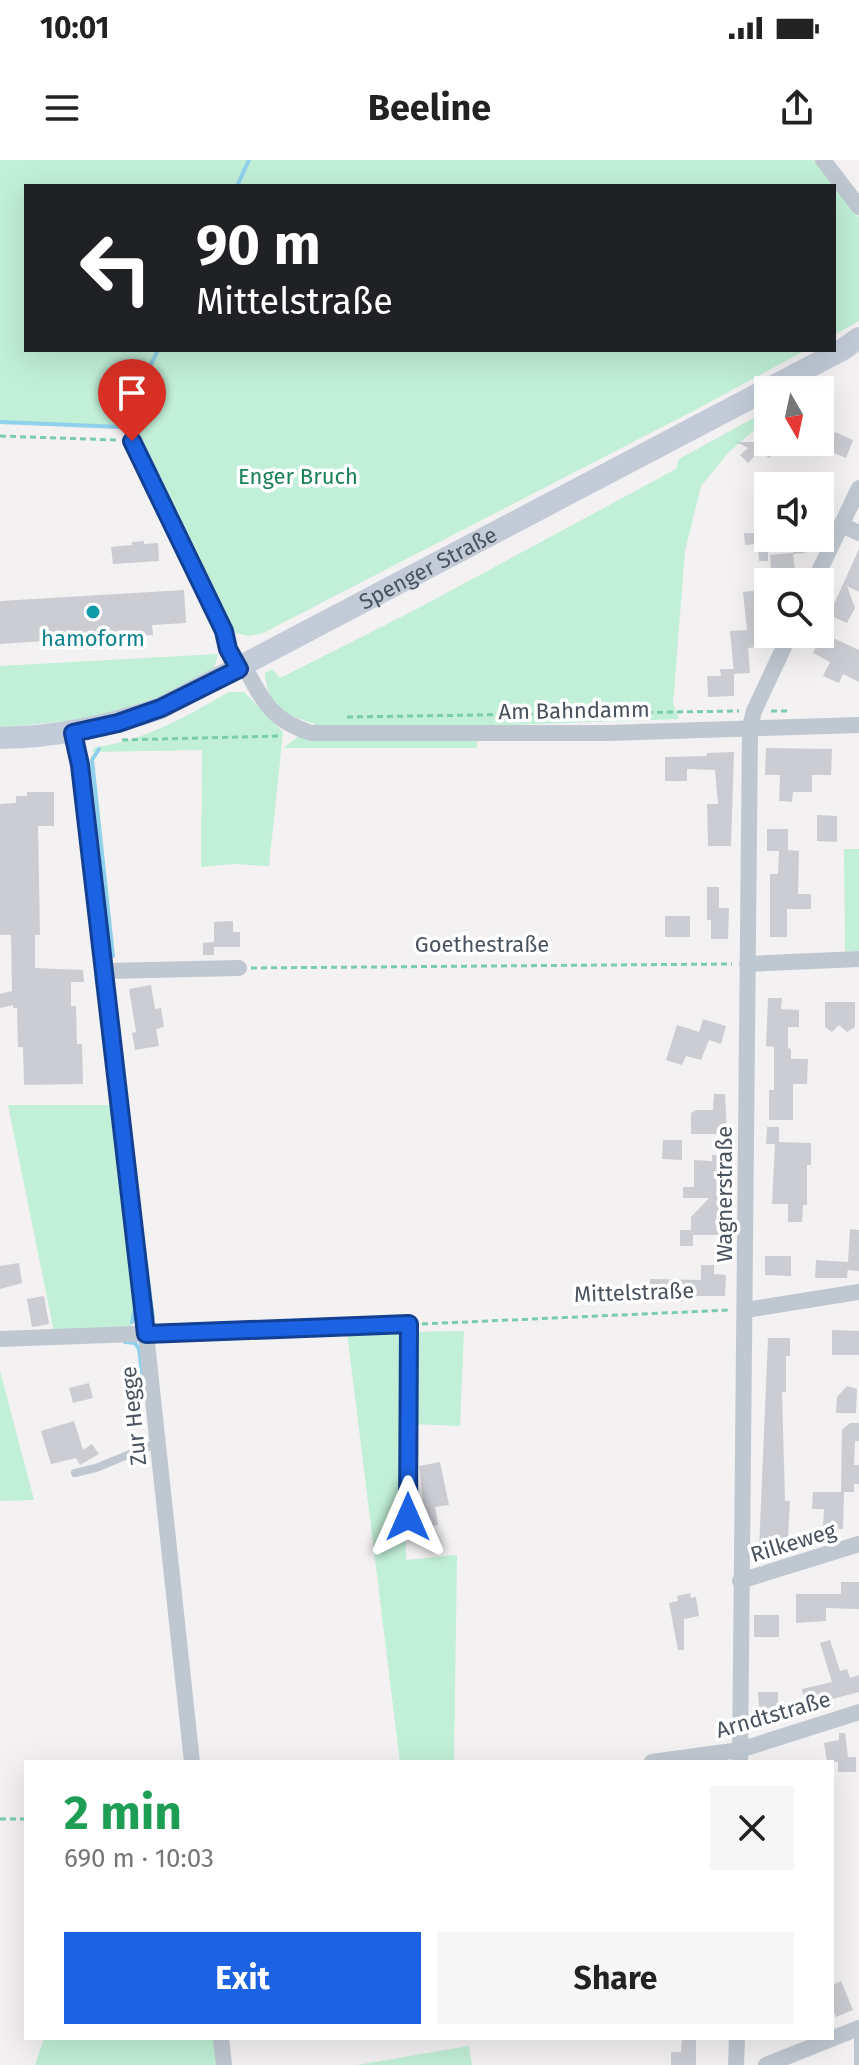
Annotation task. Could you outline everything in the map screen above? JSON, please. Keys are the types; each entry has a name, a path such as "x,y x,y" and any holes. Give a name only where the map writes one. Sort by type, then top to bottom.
{"street":[{"path":"823,160 859,207"},
{"name":"Spenger Straße","path":"0,738 73,733 118,723 161,708 853,344"},
{"path":"132,441 224,631 228,649 262,700 276,717 290,727"},
{"path":"821,568 859,488"},
{"path":"841,525 859,533"},
{"name":"Wagnerstraße","path":"740,1756 752,719 784,648"},
{"name":"Am Bahndamm","path":"290,727 311,733 392,735 608,733 752,719 859,725"},
{"name":"Zur Hegge","path":"73,733 80,765 105,971 192,1760"},
{"path":"747,964 859,959"},
{"path":"105,971 239,968"},
{"path":"746,1310 859,1292"},
{"path":"0,1339 409,1324 408,1517"},
{"name":"Rilkeweg","path":"740,1581 859,1544"},
{"name":"Arndtstraße","path":"681,1760 740,1756 859,1712"},
{"path":"834,2038 858,2028"},
{"path":"221,2040 224,2065"},
{"path":"736,2065 737,2040"},
{"path":"766,2065 828,2040"}],"lane":[{"path":"75,1473 96,1468 157,1443"},
{"path":"858,2028 858,2065"}],"path":[{"path":"0,436 132,441"},
{"path":"339,717 752,719 799,711"},
{"path":"113,739 270,738 282,736 290,727"},
{"name":"Goethestraße","path":"239,968 747,964"},
{"name":"Mittelstraße","path":"409,1324 746,1310"},
{"path":"0,1819 24,1819"}],"green space":[{"name":"Enger Bruch","path":"0,160 814,160 833,184 24,184 24,352 802,352 263,633 249,636 235,633 132,424 108,427 0,421"},
{"name":"Enger Bruch","path":"836,188 859,217 859,321 836,334"},
{"path":"754,418 754,430 728,453 701,486 685,551 673,704 679,719 476,726 477,748 283,748 315,724 287,713 274,702 266,685 265,673 272,669 280,678 413,611 676,469 679,459"},
{"path":"218,654 213,672 153,700 91,718 0,728 0,666"},
{"path":"229,692 244,692 283,732 269,866 234,864 201,867 202,750 92,752 95,747 130,740 165,726"},
{"path":"844,849 859,849 859,951 845,951"},
{"path":"8,1105 111,1105 134,1313 131,1328 54,1332"},
{"path":"401,1331 406,1560 457,1555 454,1760 400,1760 347,1332"},
{"path":"464,1331 460,1426 411,1424 413,1332"},
{"path":"0,1371 34,1500 0,1501"},
{"path":"43,2040 216,2040 219,2065 35,2065"},
{"path":"469,2046 472,2065 357,2065"}],"building":[{"path":"834,434 853,440 846,458 834,453"},
{"path":"736,442 754,442 754,456 748,463 740,455 748,448"},
{"path":"744,533 754,533 754,544 745,545"},
{"path":"144,541 144,544 158,543 159,561 113,564 111,547"},
{"path":"859,549 859,592 847,586 855,608 847,623 834,617 834,604"},
{"path":"758,552 768,552 768,561 759,561"},
{"path":"805,552 793,554 795,568 771,568 770,555"},
{"name":"hamoform","path":"184,590 186,623 152,625 153,635 113,637 114,647 76,649 75,639 0,644 0,601"},
{"path":"754,591 754,647 748,648 750,673 734,674 730,631 747,630 743,592"},
{"path":"834,638 859,650 859,682 843,674 839,683 823,676 830,662 813,653 815,648 834,648"},
{"path":"720,669 734,669 734,696 708,697 707,676 721,676"},
{"path":"766,748 832,749 831,775 812,775 812,792 793,792 792,802 779,801 780,775 765,775"},
{"path":"734,752 731,846 708,846 707,804 718,804 715,770 687,769 687,781 665,781 665,757"},
{"path":"27,792 54,792 54,826 38,826 40,935 35,935 35,968 83,970 84,982 71,982 71,1006 76,1006 77,1044 82,1044 83,1084 24,1085 23,1047 18,1047 17,1008 13,1005 0,1008 0,994 12,991 11,935 0,935 0,804 16,803 16,796 27,796"},
{"path":"817,815 837,816 837,842 817,841"},
{"path":"767,829 788,829 788,850 799,851 798,894 811,894 811,909 787,909 787,937 770,937 770,874 778,874 779,851 767,851"},
{"path":"707,887 719,887 719,908 729,908 728,939 711,939 711,920 707,920"},
{"path":"665,916 690,916 690,937 665,937"},
{"path":"233,921 233,932 240,932 240,947 214,947 214,955 203,955 203,943 214,942 214,922"},
{"path":"151,985 155,1009 161,1008 164,1027 156,1029 159,1046 135,1050 132,1033 136,1032 129,989"},
{"path":"768,998 782,998 781,1009 799,1010 799,1027 788,1027 788,1048 791,1049 791,1059 808,1059 807,1084 793,1084 793,1120 769,1120 769,1090 774,1090 774,1047 766,1046"},
{"path":"825,1002 855,1002 855,1027 847,1032 839,1025 832,1032 825,1027"},
{"path":"703,1019 726,1026 721,1044 709,1040 701,1060 686,1056 682,1065 666,1060 677,1025 699,1032"},
{"path":"714,1094 725,1094 727,1134 691,1134 691,1113 713,1110"},
{"path":"767,1127 779,1127 779,1142 811,1143 811,1165 807,1165 807,1205 803,1205 802,1222 788,1222 788,1204 772,1204 775,1144 766,1144"},
{"path":"663,1140 682,1140 682,1160 662,1159"},
{"path":"712,1155 727,1155 727,1169 722,1169 724,1235 693,1235 693,1246 680,1246 680,1230 691,1230 691,1217 709,1198 683,1198 683,1187 694,1187 694,1160 712,1161"},
{"path":"850,1229 859,1230 859,1271 848,1270 847,1278 815,1278 816,1260 848,1262"},
{"path":"765,1256 791,1256 791,1276 765,1275"},
{"path":"19,1263 22,1283 0,1289 0,1266"},
{"path":"701,1265 714,1265 714,1274 726,1275 725,1296 683,1296 683,1302 650,1298 650,1279 701,1280"},
{"path":"44,1296 49,1324 32,1327 27,1299"},
{"path":"832,1330 859,1331 859,1355 832,1355"},
{"path":"768,1338 790,1338 790,1356 786,1356 786,1392 782,1392 785,1501 790,1501 788,1537 810,1537 810,1548 802,1550 759,1550"},
{"path":"89,1383 93,1398 73,1403 69,1388"},
{"path":"847,1386 857,1389 856,1413 836,1413 837,1397"},
{"path":"74,1421 83,1450 92,1444 99,1454 80,1465 76,1458 51,1464 41,1431"},
{"path":"850,1423 859,1423 854,1465 859,1465 859,1484 854,1484 854,1492 841,1492 842,1430"},
{"path":"440,1462 449,1505 435,1507 438,1525 417,1528 419,1510 424,1510 419,1466"},
{"path":"813,1492 844,1492 843,1529 823,1528 824,1509 812,1509"},
{"path":"841,1582 859,1582 859,1609 826,1608 826,1621 796,1623 796,1594 841,1594"},
{"path":"690,1593 691,1598 696,1597 699,1616 684,1619 684,1650 678,1650 669,1603 678,1601 677,1596"},
{"path":"754,1615 779,1615 779,1637 754,1637"},
{"path":"830,1640 840,1671 847,1669 850,1678 859,1675 859,1692 805,1706 802,1689 832,1682 820,1643"},
{"path":"758,1692 778,1692 778,1709 759,1709"},
{"path":"839,1733 845,1733 848,1757 856,1757 856,1772 838,1772 838,1762 827,1760 824,1743 839,1740"},
{"path":"841,1981 853,2010 836,2017 834,2012 834,1984"},
{"path":"682,2040 696,2040 696,2065 671,2065 671,2052 681,2052"}],"waterway":[{"path":"238,184 249,160"},
{"path":"0,422 120,427 157,352"},
{"path":"99,749 92,760 113,956"},
{"path":"143,1241 153,1318"},
{"path":"132,1322 135,1309"},
{"path":"125,1342 135,1343 139,1349 144,1390"}],"place":[{"name":"hamoform","path":"93,612"}],"route":[{"path":"132,441 224,631 228,649 239,669 161,708 118,723 73,733 80,765 146,1334 409,1324 408,1517"}]}
